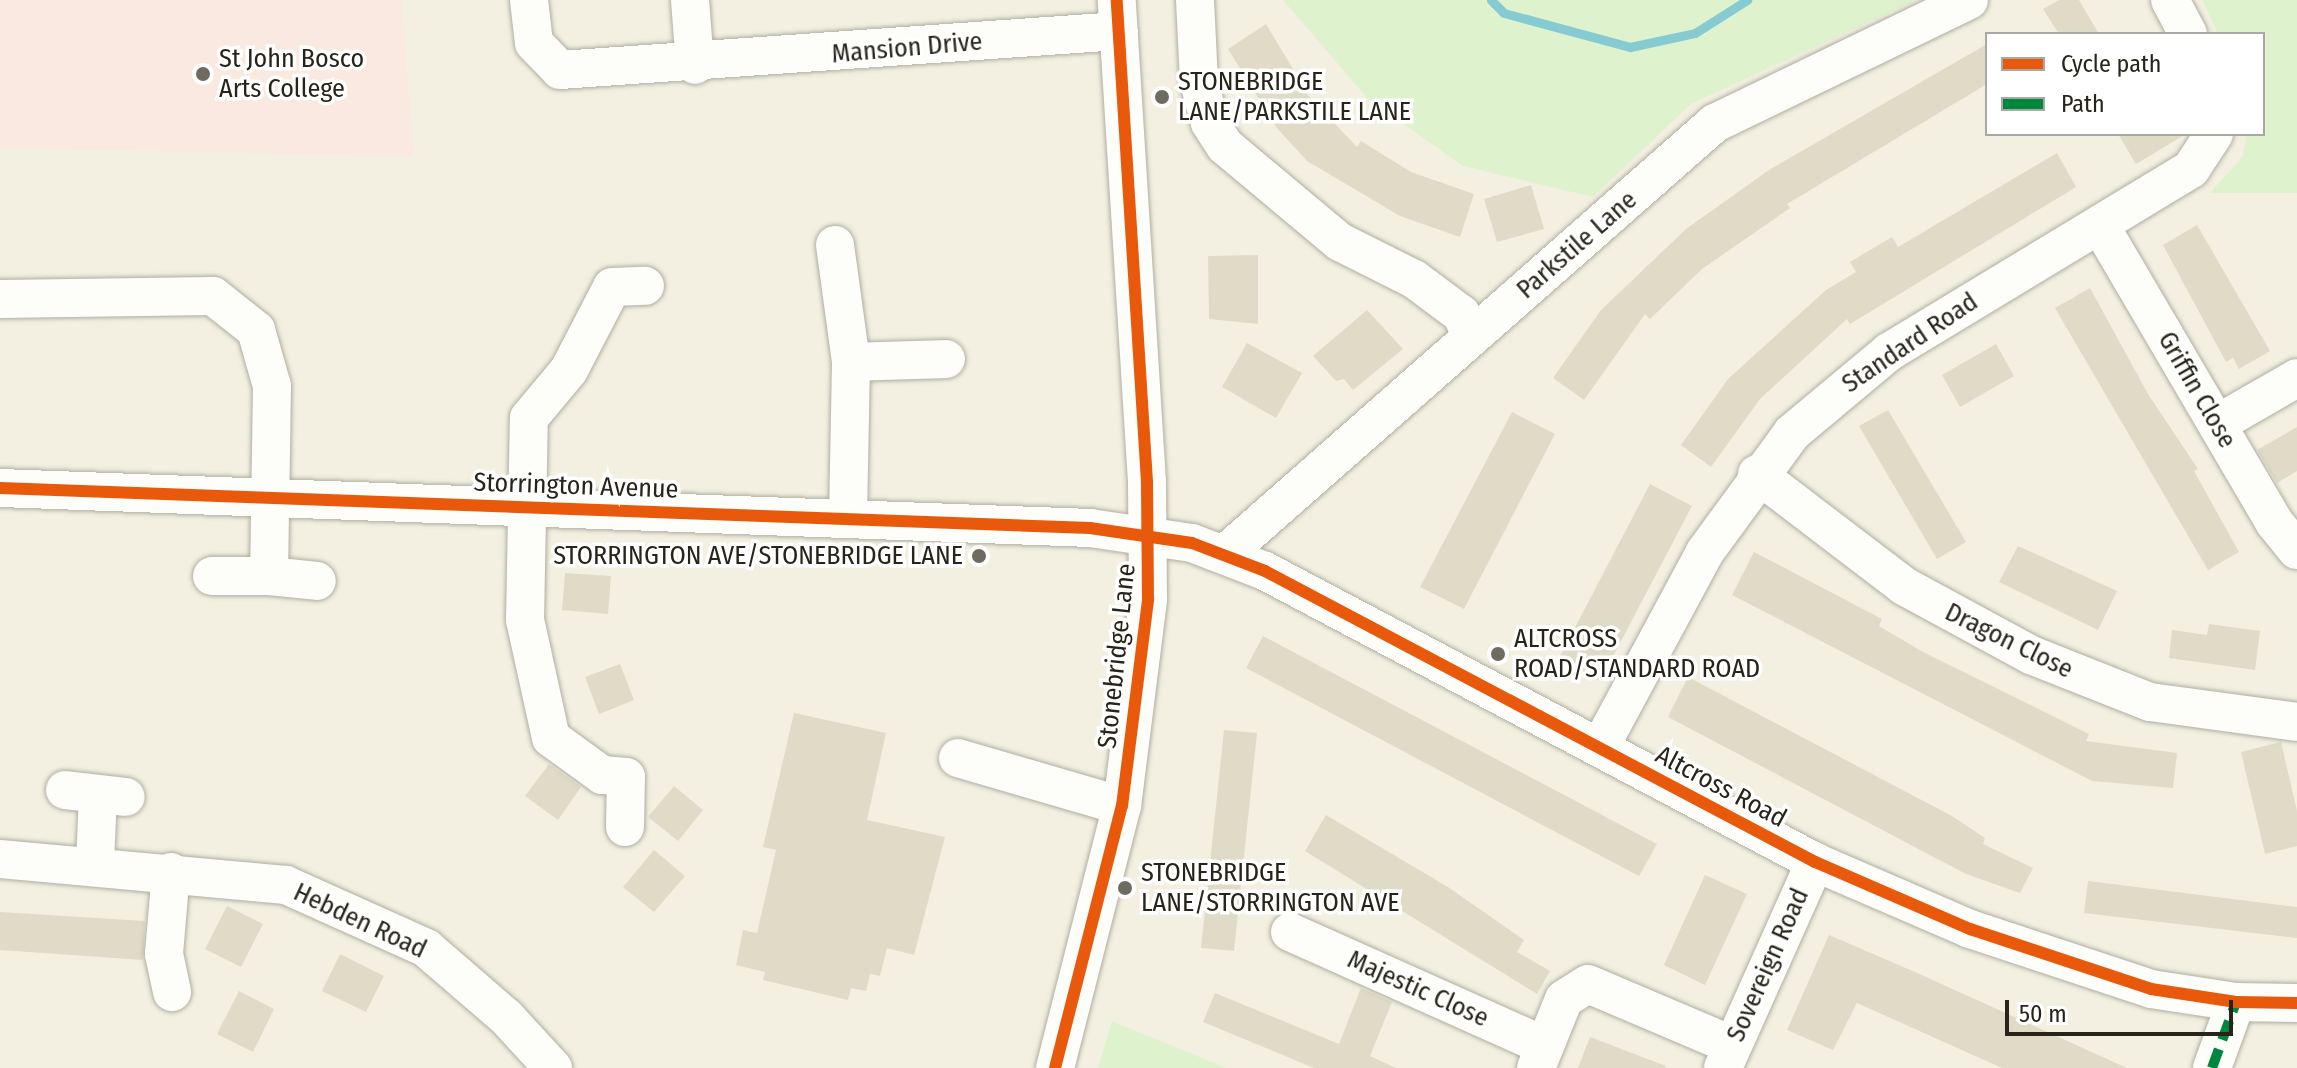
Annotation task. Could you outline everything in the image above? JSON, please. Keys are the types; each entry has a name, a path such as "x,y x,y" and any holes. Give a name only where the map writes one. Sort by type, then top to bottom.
{"street":[{"name":"Mansion Drive","path":"529,0 534,43 560,70 695,65 1118,16"},
{"path":"690,0 695,65"},
{"path":"1195,0 1201,92 1225,146 1340,242 1414,279 1461,314 1472,337"},
{"name":"Parkstile Lane","path":"1226,553 1715,123 1969,0"},
{"path":"2170,0 2187,32"},
{"name":"Stonebridge Lane","path":"1055,1068 1122,806 1145,644 1149,535 1118,16"},
{"name":"Standard Road","path":"1600,747 1705,552 1757,474 1830,397 1889,352 2101,227 2191,169 2213,136"},
{"name":"Griffin Close","path":"2101,227 2217,424 2297,550"},
{"path":"835,245 851,362 848,519"},
{"path":"625,827 626,777 602,775 551,738 525,620 529,418 569,370 612,287 645,286"},
{"path":"0,299 213,296 256,330 272,386 266,498 269,576"},
{"path":"851,362 946,359"},
{"path":"2217,424 2297,378"},
{"name":"Dragon Close","path":"1757,474 1904,586 2031,655 2150,702 2297,722"},
{"name":"Storrington Avenue","path":"0,488 848,519 1149,535"},
{"name":"Altcross Road","path":"1149,535 1226,553 1815,862 1998,939 2151,989 2236,1002 2297,1003"},
{"path":"212,576 269,576 317,581"},
{"path":"958,758 1122,806"},
{"path":"95,863 96,794"},
{"name":"Hebden Road","path":"0,859 95,863 286,885 426,948 507,1018 553,1068"},
{"name":"Sovereign Road","path":"1727,1056 1815,862"},
{"path":"171,872 164,954 172,992"},
{"name":"Majestic Close","path":"1290,932 1540,1057"},
{"path":"1540,1057 1564,999 1588,984 1727,1056"},
{"path":"2212,1068 2236,1002"}],"shaded area":[{"name":"St John Bosco Arts College","path":"0,0 401,0 414,156 0,148"}],"green space":[{"path":"1283,0 1917,0 1691,104 1593,197 1463,166 1369,100"},
{"path":"2202,0 2297,0 2297,193 2210,193 2243,156 2246,136 2265,136 2265,32 2217,32"},
{"path":"1112,1021 1226,1068 1098,1068"}],"building":[{"path":"2059,0 2079,0 2098,32 2058,32 2043,9"},
{"path":"1266,24 1293,69 1287,73 1357,147 1361,141 1411,172 1474,194 1460,237 1400,216 1307,161 1276,127 1228,49"},
{"path":"1985,45 1985,85 1787,204 1790,208 1702,269 1650,319 1645,314 1584,400 1553,378 1601,310 1686,229 1769,170"},
{"path":"2119,136 2183,136 2136,164"},
{"path":"2057,153 2076,187 1850,324 1847,319 1760,399 1711,467 1681,445 1728,379 1826,290 1856,272 1850,262 1892,237 1898,247"},
{"path":"1531,185 1544,229 1497,242 1484,199"},
{"path":"2197,225 2270,351 2239,369 2233,358 2226,362 2163,245"},
{"path":"1258,255 1258,324 1209,319 1208,256"},
{"path":"2090,288 2148,394 2198,469 2194,471 2239,552 2208,570 2055,308"},
{"path":"1367,310 1403,349 1353,390 1344,379 1336,381 1313,356"},
{"path":"1247,343 1302,373 1276,418 1222,387"},
{"path":"1996,344 2014,376 1960,407 1942,375"},
{"path":"1888,410 1966,542 1937,559 1859,426"},
{"path":"1512,412 1555,434 1464,609 1420,587"},
{"path":"2297,427 2297,471 2277,483 2257,450"},
{"path":"1650,484 1692,506 1600,681 1558,660"},
{"path":"2018,546 2117,591 2098,630 1999,582"},
{"path":"1754,552 1882,619 1879,626 1923,652 2089,734 2086,741 2177,753 2173,788 2092,781 1732,595"},
{"path":"565,573 611,576 608,614 562,610"},
{"path":"2209,624 2260,631 2255,670 2169,658 2172,630 2207,635"},
{"path":"1263,636 1657,844 1639,876 1246,668"},
{"path":"620,664 634,700 599,714 585,677"},
{"path":"1688,677 1952,816 1985,838 1983,844 2033,868 2020,893 1966,874 1668,717"},
{"path":"794,713 886,733 867,820 945,837 914,955 887,948 880,976 870,974 866,991 851,988 848,1000 763,980 765,972 736,965 743,930 757,933 776,850 763,847"},
{"path":"1224,730 1257,733 1234,951 1201,948"},
{"path":"2281,742 2297,811 2297,846 2265,854 2241,752"},
{"path":"549,764 581,787 558,820 525,796"},
{"path":"674,786 703,810 678,841 648,817"},
{"path":"1326,815 1448,887 1524,940 1517,952 1550,971 1537,994 1305,851"},
{"path":"654,850 685,876 654,912 623,887"},
{"path":"1705,875 1747,894 1705,985 1664,965"},
{"path":"2088,881 2297,907 2297,938 2084,913"},
{"path":"227,906 263,924 241,967 205,949"},
{"path":"0,912 145,921 143,960 0,950"},
{"path":"1829,935 2127,1068 2002,1068 1857,1003 1833,1050 1787,1030"},
{"path":"340,954 384,976 366,1012 322,991"},
{"path":"1361,988 1392,1002 1370,1056 1396,1068 1314,1068 1203,1022 1215,993 1339,1044"},
{"path":"239,991 274,1009 253,1052 217,1034"},
{"path":"1590,1037 1666,1066 1578,1068"}],"waterway":[{"path":"1491,0 1504,13 1630,47 1695,33 1747,0"}],"marked path":[{"path":"2212,1068 2236,1002"}],"cycle path":[{"path":"1055,1068 1122,806 1148,599 1147,482 1117,0"},
{"path":"0,488 1090,528 1192,543 1265,571 1815,862 1970,929 2151,989 2236,1002 2297,1003"}],"place":[{"name":"St John Bosco Arts College","path":"203,74"},
{"name":"STONEBRIDGE LANE/PARKSTILE LANE","path":"1162,97"},
{"name":"STORRINGTON AVE/STONEBRIDGE LANE","path":"979,556"},
{"name":"ALTCROSS ROAD/STANDARD ROAD","path":"1498,654"},
{"name":"STONEBRIDGE LANE/STORRINGTON AVE","path":"1125,888"}]}
